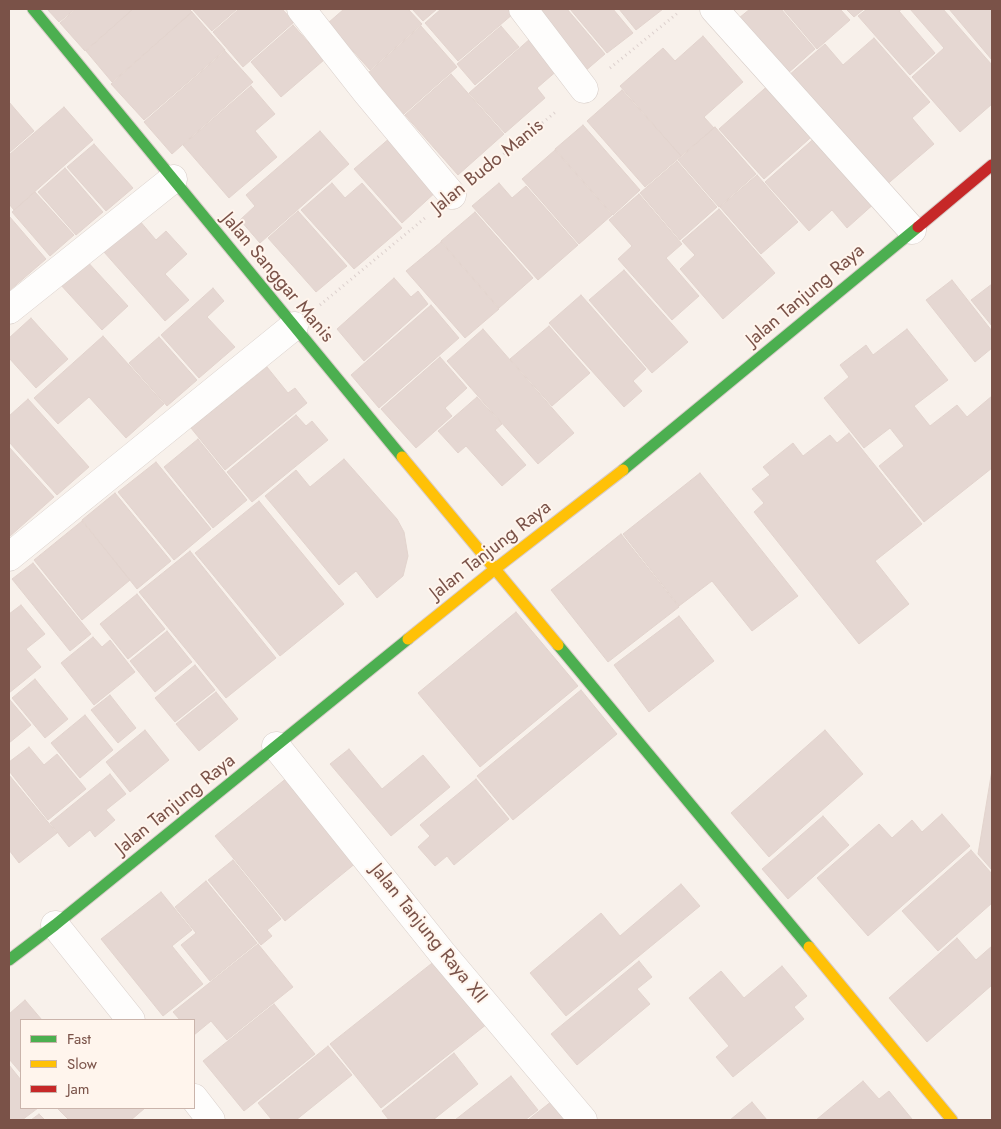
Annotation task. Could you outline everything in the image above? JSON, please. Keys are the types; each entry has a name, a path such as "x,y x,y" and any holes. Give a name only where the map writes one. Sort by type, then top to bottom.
{"street":[{"name":"Jalan Sanggar Manis","path":"33,9 952,1120"},
{"path":"301,9 452,195"},
{"path":"523,9 584,88"},
{"path":"714,9 912,230"},
{"name":"Jalan Tanjung Raya","path":"9,960 55,925 495,569 650,450 992,165"},
{"path":"9,310 173,179"},
{"path":"9,558 294,326"},
{"name":"Jalan Tanjung Raya XII","path":"276,746 442,953 583,1120"},
{"path":"55,925 131,1019"},
{"path":"195,1099 211,1120"}],"path":[{"name":"Jalan Budo Manis","path":"294,326 452,195 683,9"}],"building":[{"path":"47,9 75,9 59,22"},
{"path":"76,9 133,9 85,51 60,23"},
{"path":"133,9 189,9 192,12 112,82 86,51"},
{"path":"192,9 237,9 212,31"},
{"path":"239,9 282,9 294,22 243,67 213,32"},
{"path":"344,9 408,9 422,24 370,70 328,23"},
{"path":"412,9 437,9 423,21"},
{"path":"441,9 508,9 513,14 458,61 425,23"},
{"path":"532,9 567,9 605,54 584,72"},
{"path":"570,9 613,9 633,33 607,53"},
{"path":"619,9 663,9 636,30"},
{"path":"750,9 781,9 815,49 787,74 739,18"},
{"path":"783,9 840,9 850,20 817,49"},
{"path":"846,9 864,9 854,17"},
{"path":"867,9 902,9 899,11 935,53 910,75 858,16"},
{"path":"910,9 943,9 992,65 992,104 960,132 912,77 944,48"},
{"path":"949,9 992,9 992,60"},
{"path":"192,12 225,50 144,120 111,84"},
{"path":"293,25 324,60 281,97 251,62"},
{"path":"421,26 457,67 404,114 368,73"},
{"path":"501,26 519,47 475,85 457,64"},
{"path":"703,36 743,82 704,117 714,128 681,156 620,86 663,48 675,61"},
{"path":"531,38 559,69 537,88 545,98 505,133 469,93"},
{"path":"874,38 930,102 912,118 934,144 884,187 788,76 825,44 843,65"},
{"path":"225,51 253,82 172,154 144,122"},
{"path":"451,74 504,134 458,175 405,115"},
{"path":"772,82 817,132 764,179 719,129"},
{"path":"251,86 275,114 255,131 277,157 229,198 183,145"},
{"path":"622,90 681,156 645,187 587,121"},
{"path":"9,102 34,131 9,153"},
{"path":"64,107 93,140 14,210 9,204 9,155"},
{"path":"583,125 640,190 613,215 555,149"},
{"path":"715,127 756,174 719,207 678,160"},
{"path":"320,131 349,164 260,243 240,220 255,206 246,195"},
{"path":"818,135 876,202 847,228 832,210 809,231 765,182"},
{"path":"391,137 438,190 402,223 354,169"},
{"path":"94,144 133,188 106,211 67,167"},
{"path":"555,150 612,215 579,244 522,179"},
{"path":"677,161 717,207 680,240 640,193"},
{"path":"65,168 103,212 76,235 38,192"},
{"path":"757,175 798,222 761,254 720,207"},
{"path":"332,183 345,198 362,183 402,228 354,269 301,210"},
{"path":"499,183 512,198 526,186 578,245 538,280 472,206"},
{"path":"35,192 74,235 50,256 12,212"},
{"path":"639,194 682,244 666,258 699,296 672,320 618,259 632,246 609,220"},
{"path":"719,209 775,273 723,319 680,269 695,255 682,241"},
{"path":"298,211 347,266 316,292 268,238"},
{"path":"475,212 533,278 499,308 441,241"},
{"path":"9,216 46,259 9,291"},
{"path":"139,220 156,240 166,231 187,254 165,274 189,300 165,321 104,252"},
{"path":"441,242 499,309 465,338 406,271"},
{"path":"85,259 128,306 102,330 59,283"},
{"path":"624,270 688,342 652,373 589,300"},
{"path":"394,278 411,297 418,291 428,304 364,361 337,329"},
{"path":"952,280 992,331 992,348 975,362 926,300"},
{"path":"992,284 992,326 971,300"},
{"path":"213,288 224,301 207,317 235,347 199,378 161,335"},
{"path":"581,295 646,369 633,381 642,391 624,407 549,323"},
{"path":"431,305 459,338 379,408 351,375"},
{"path":"31,318 68,359 36,388 9,358 9,338"},
{"path":"549,326 590,373 552,406 510,359"},
{"path":"483,329 574,433 538,464 447,361"},
{"path":"907,329 948,380 914,406 930,426 957,405 967,417 992,396 992,468 924,522 879,466 904,446 890,428 864,448 824,398 849,377 840,365 866,345 873,355"},
{"path":"103,336 164,404 126,438 89,397 58,424 34,398"},
{"path":"159,337 197,380 167,406 129,363"},
{"path":"440,357 467,388 445,408 452,416 416,448 381,409"},
{"path":"267,367 288,393 295,388 307,403 225,470 191,428"},
{"path":"477,397 502,424 495,430 526,465 502,486 466,446 458,453 438,431"},
{"path":"28,399 89,467 57,495 9,442 9,416"},
{"path":"296,415 306,426 312,421 328,440 252,502 227,472"},
{"path":"849,433 922,524 875,561 909,604 859,644 754,512 764,503 752,489 770,475 763,467 793,443 803,456 830,435 837,443"},
{"path":"198,439 247,500 213,528 164,467"},
{"path":"9,447 54,497 9,537"},
{"path":"344,459 397,519 404,532 408,556 403,576 377,598 356,571 339,585 265,496 296,470 310,487"},
{"path":"156,462 211,529 174,560 118,492"},
{"path":"700,473 798,596 752,631 712,581 679,606 623,534"},
{"path":"115,493 171,561 137,589 82,520"},
{"path":"259,501 344,604 280,656 195,553"},
{"path":"82,521 130,580 82,620 34,560"},
{"path":"621,534 679,607 608,662 551,590"},
{"path":"190,551 276,658 226,698 139,592"},
{"path":"33,563 91,634 70,651 12,579"},
{"path":"137,594 165,629 128,659 100,624"},
{"path":"21,605 45,634 26,649 41,667 9,693 9,614"},
{"path":"516,612 578,686 480,767 418,693"},
{"path":"679,616 714,661 649,712 614,665"},
{"path":"167,631 192,662 155,692 130,661"},
{"path":"93,637 102,647 110,640 135,672 94,705 61,663"},
{"path":"195,665 215,690 175,722 155,698"},
{"path":"35,679 68,719 45,738 12,698"},
{"path":"581,690 617,734 513,820 477,776"},
{"path":"216,692 238,719 199,751 176,724"},
{"path":"110,695 136,728 118,743 91,710"},
{"path":"9,701 31,725 9,743"},
{"path":"85,715 113,750 80,778 51,743"},
{"path":"145,730 169,760 130,792 106,762"},
{"path":"825,730 863,774 769,857 731,813"},
{"path":"29,747 44,765 57,754 86,789 48,820 9,771 9,762"},
{"path":"349,749 382,789 423,755 450,787 391,836 330,764"},
{"path":"992,770 992,870 978,854"},
{"path":"293,773 362,858 285,921 215,836"},
{"path":"110,774 126,794 106,810 115,820 95,837 90,830 69,847 50,823"},
{"path":"9,775 57,833 19,863 9,850"},
{"path":"476,779 509,819 454,865 447,856 435,866 418,847 430,836 420,825"},
{"path":"942,814 970,846 868,936 817,878 879,824 892,838 912,820 922,832"},
{"path":"823,816 849,845 788,899 762,869"},
{"path":"971,850 992,874 992,903 938,951 902,911"},
{"path":"233,860 281,919 267,930 272,936 261,945 208,880"},
{"path":"206,881 257,943 210,981 181,945 196,933 175,907"},
{"path":"681,884 700,906 566,1016 530,973 601,913 620,936"},
{"path":"161,892 192,930 172,946 203,984 163,1016 101,939"},
{"path":"957,938 976,960 992,946 992,985 927,1042 889,998"},
{"path":"258,944 293,987 227,1040 211,1021 195,1034 195,1019 179,1019 173,1012"},
{"path":"436,960 487,1024 381,1108 330,1044"},
{"path":"639,961 652,977 637,989 650,1004 577,1065 551,1034"},
{"path":"782,966 807,996 794,1007 804,1019 733,1077 716,1057 729,1046 689,998 721,971 744,998"},
{"path":"25,1000 41,1019 20,1019 20,1072 9,1059 9,1014"},
{"path":"274,1004 315,1054 244,1111 203,1061"},
{"path":"328,1046 352,1075 296,1120 272,1120 258,1103"},
{"path":"454,1053 478,1084 433,1120 389,1120 382,1111"},
{"path":"9,1065 20,1079 20,1109 37,1109 22,1120 9,1120"},
{"path":"511,1076 538,1110 525,1120 455,1120"},
{"path":"863,1081 879,1099 889,1091 912,1119 816,1120"},
{"path":"552,1101 567,1120 528,1120"},
{"path":"752,1102 767,1120 730,1120"},
{"path":"58,1109 144,1109 131,1120 69,1120"},
{"path":"39,1114 45,1120 31,1120"}],"traffic: fast":[{"path":"33,9 402,457"},
{"path":"623,470 918,227"},
{"path":"9,960 55,925 408,639"},
{"path":"558,645 809,947"}],"traffic: slow":[{"path":"402,457 558,645"},
{"path":"408,639 623,470"},
{"path":"809,947 952,1120"}],"traffic: jam":[{"path":"918,227 992,165"}]}
